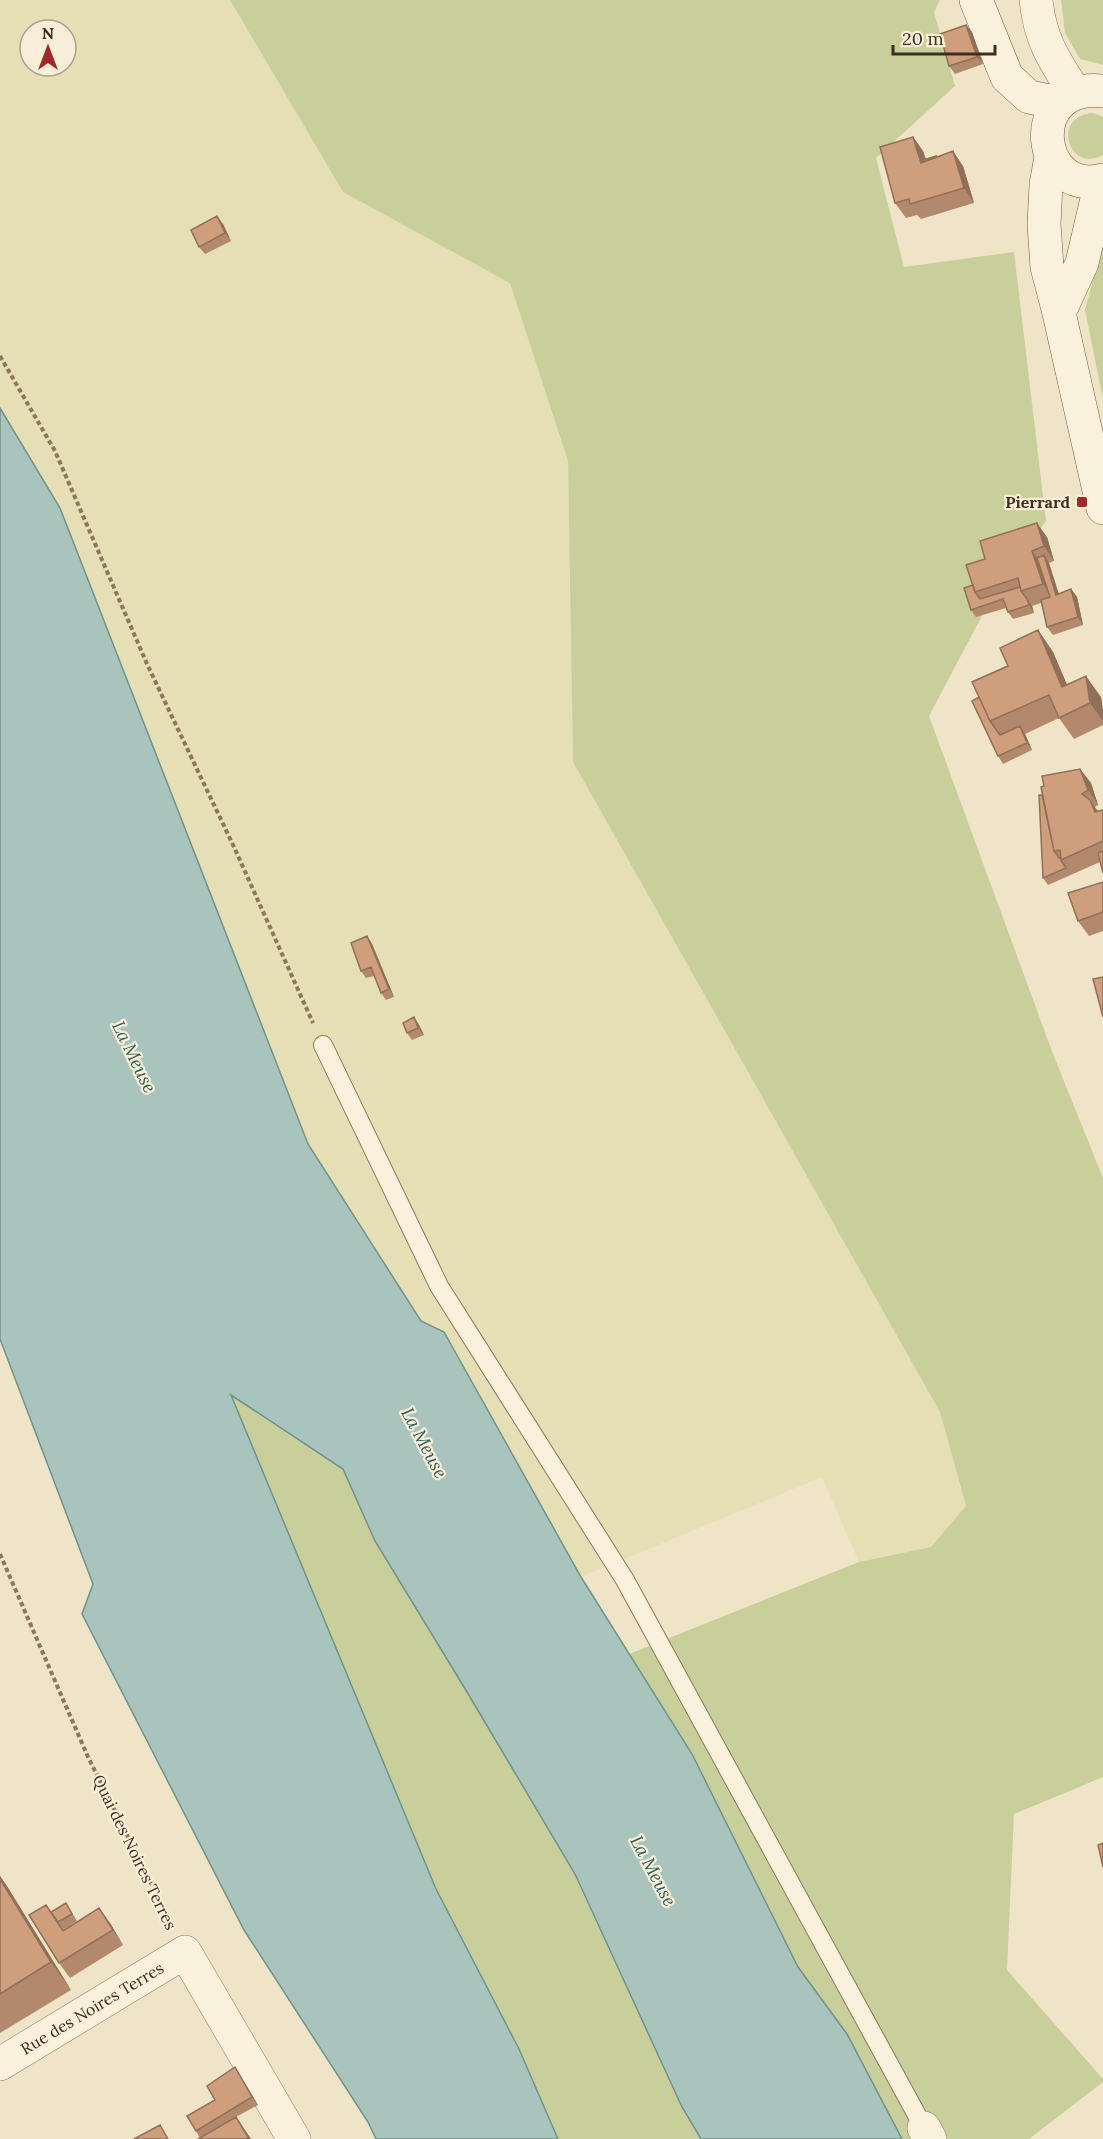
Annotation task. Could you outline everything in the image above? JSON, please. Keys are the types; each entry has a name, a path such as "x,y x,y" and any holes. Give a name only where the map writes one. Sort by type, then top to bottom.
{"street":[{"path":"976,0 1007,77 1029,97 1079,96"},
{"path":"1036,0 1038,21 1050,55 1079,96"},
{"path":"1079,96 1051,115 1046,129 1046,143 1051,157 1059,168 1070,176 1083,181 1103,180"},
{"path":"1051,157 1046,185 1044,224 1047,267 1103,508"},
{"path":"1059,313 1082,263 1096,203 1103,190"},
{"path":"185,1952 294,2139"},
{"name":"Rue des Noires Terres","path":"0,2064 185,1952"}],"lane":[{"path":"323,1045 439,1286 625,1580 927,2134"}],"path":[{"path":"0,356 55,452 147,664 234,847 323,1045"},
{"name":"Quai des Noires Terres","path":"0,1554 88,1757 185,1952"}],"shaded area":[{"path":"0,0 230,0 343,192 510,282 568,461 573,762 940,1412 966,1507 931,1547 859,1562 822,1477 581,1577 444,1332 421,1321 308,1144 60,508 0,408"}],"green space":[{"path":"230,0 940,0 934,12 955,86 876,158 904,267 1014,252 1046,521 994,593 929,716 1053,1054 1103,1178 1103,1777 1014,1814 1007,1970 1103,2079 1103,2082 1029,2139 902,2139 847,2034 798,1967 692,1754 629,1654 859,1562 931,1547 966,1506 940,1412 573,762 568,461 510,283 343,192"},
{"path":"1061,0 1103,0 1103,65 1080,59 1065,33"},
{"path":"1093,113 1103,117 1103,155 1091,159 1081,157 1074,151 1069,142 1068,133 1072,124 1080,116"},
{"path":"1103,230 1103,399 1085,310 1097,265"},
{"path":"230,1394 343,1469 367,1523 575,1875 682,2107 701,2139 558,2139 519,2049 436,1889"}],"water":[{"name":"La Meuse","path":"0,408 60,508 308,1144 421,1321 444,1332 581,1577 692,1754 798,1967 847,2034 902,2139 701,2139 682,2107 575,1874 375,1541 343,1469 231,1395 436,1889 519,2049 558,2139 376,2139 368,2122 244,1930 82,1614 93,1584 0,1339"}],"building":[{"path":"966,25 977,57 949,66 940,34"},
{"path":"913,137 921,163 953,151 964,188 910,204 909,199 895,203 880,147"},
{"path":"217,216 225,233 199,247 191,230"},
{"path":"1037,523 1044,546 1032,551 1043,584 1021,591 1018,578 975,592 966,565 985,559 980,541"},
{"path":"1044,555 1056,595 1071,589 1078,617 1047,627 1041,600 1050,597 1037,558"},
{"path":"973,585 980,599 1020,587 1029,605 1008,612 1003,599 971,610 964,588"},
{"path":"1038,630 1062,687 1086,676 1090,703 1059,718 1049,695 990,721 972,682 1008,666 1000,648"},
{"path":"979,697 990,721 1000,735 1020,726 1027,743 998,756 972,701"},
{"path":"1080,769 1088,790 1082,794 1090,800 1095,812 1103,810 1103,841 1061,860 1060,850 1054,851 1041,787 1044,786 1042,776"},
{"path":"1039,795 1042,795 1054,851 1066,868 1043,878"},
{"path":"1103,851 1103,873 1098,853"},
{"path":"1103,882 1103,912 1078,921 1068,893"},
{"path":"367,936 389,989 381,993 371,967 361,971 351,943"},
{"path":"1103,977 1103,1017 1093,979"},
{"path":"414,1017 418,1028 407,1033 403,1023"},
{"path":"1103,1843 1103,1867 1098,1845"},
{"path":"0,1879 51,1962 0,1994"},
{"path":"66,1903 72,1914 58,1922 51,1912"},
{"path":"46,1905 63,1931 99,1908 113,1930 59,1963 29,1915"},
{"path":"235,2067 252,2097 196,2131 187,2116 215,2100 207,2086"},
{"path":"236,2117 249,2139 198,2139"},
{"path":"160,2125 168,2139 134,2139"}],"place":[{"name":"Pierrard","path":"1082,502"}]}
